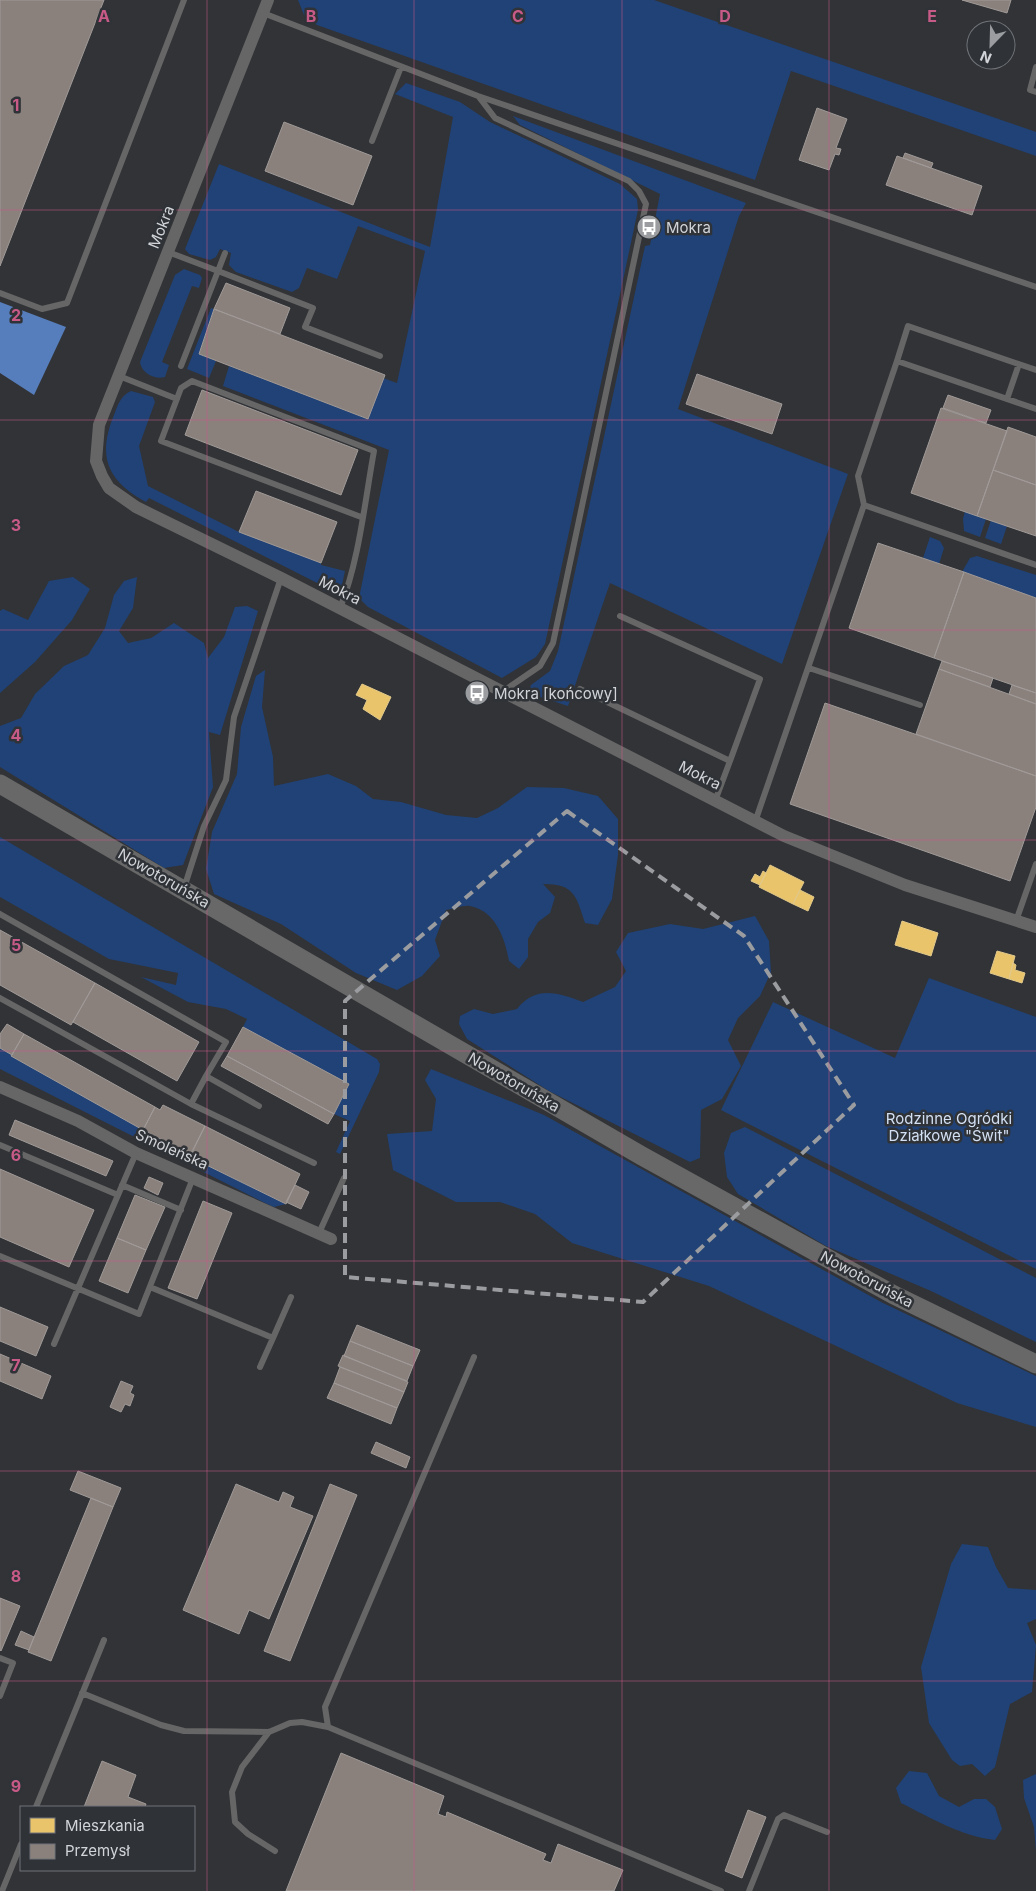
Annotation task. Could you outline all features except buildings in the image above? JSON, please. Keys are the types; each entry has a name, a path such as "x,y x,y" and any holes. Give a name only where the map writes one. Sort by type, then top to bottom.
{"main road":[{"name":"Nowotoruńska","path":"0,784 642,1156 894,1295 1036,1364"}],"street":[{"name":"Mokra","path":"268,0 100,425 96,461 109,488 136,506 340,608 756,822 874,874 1036,927"},
{"name":"Smoleńska","path":"0,1087 78,1122 136,1153 325,1236"}],"lane":[{"path":"0,293 42,309 67,303 184,0"},
{"path":"263,13 478,96 1036,286"},
{"path":"372,141 401,67"},
{"path":"1036,67 1030,90 1036,92"},
{"path":"478,96 495,118 629,181 639,191 646,204 553,643 540,666 502,692"},
{"path":"168,252 313,308 306,327 380,356"},
{"path":"181,366 225,253"},
{"path":"756,822 864,505 858,476 908,326 1036,370"},
{"path":"896,360 1036,409"},
{"path":"1007,399 1019,364"},
{"path":"119,376 177,398"},
{"path":"340,608 348,589 374,451 192,381 181,388 161,441 361,517"},
{"path":"864,505 1036,565"},
{"path":"184,889 204,826 226,780 234,717 281,578"},
{"path":"620,616 760,679 715,801"},
{"path":"809,668 920,706"},
{"path":"580,689 730,761"},
{"path":"1016,921 1036,864"},
{"path":"0,914 226,1042 191,1104"},
{"path":"0,998 191,1104 314,1164"},
{"path":"206,1076 260,1106"},
{"path":"0,1145 118,1195"},
{"path":"54,1344 136,1153"},
{"path":"0,1256 139,1314 194,1177"},
{"path":"325,1236 344,1178"},
{"path":"122,1185 181,1210"},
{"path":"150,1287 273,1338"},
{"path":"260,1367 291,1297"},
{"path":"328,1727 325,1707 474,1357"},
{"path":"36,1806 104,1640"},
{"path":"0,1658 13,1663 0,1696"},
{"path":"82,1693 161,1725 184,1731 269,1732 290,1723 302,1722 328,1727 721,1891"},
{"path":"269,1732 242,1767 232,1792 235,1822 248,1834 275,1851"},
{"path":"749,1891 778,1819 784,1815 827,1832"},
{"path":"2,1891 20,1846"}],"highlighted area":[{"path":"567,811 744,936 854,1105 643,1302 345,1277 345,1001"}],"green space":[{"path":"298,0 654,0 1036,132 1036,156 791,71 755,180 317,25 304,15"},
{"path":"406,83 460,102 490,122 620,184 637,199 638,210 545,644 536,657 502,678 368,607 359,598 389,450 223,386 229,366 368,419 383,378 397,383 425,251 358,226 337,279 307,268 299,288 292,292 236,272 229,265 231,253 220,249 216,257 210,260 189,254 185,249 219,164 430,247 453,117 395,94"},
{"path":"513,116 746,203 739,216 678,409 848,474 782,664 610,583 568,706 528,693 531,685 550,671 558,651 645,246 650,245 660,194 520,125"},
{"path":"184,269 200,275 202,278 199,288 192,286 162,362 169,365 165,377 149,375 143,369 140,362 175,275"},
{"path":"211,308 214,309 199,354 216,361 209,378 187,369"},
{"path":"131,391 153,397 155,402 139,446 148,486 239,532 321,563 321,565 345,571 342,585 334,591 323,591 325,587 149,498 146,502 122,485 114,476 109,466 106,455 106,443 118,404 124,395"},
{"path":"965,511 986,519 980,537 964,531 963,519"},
{"path":"991,520 1007,526 1001,544 985,538"},
{"path":"930,537 940,541 944,548 939,564 923,558"},
{"path":"977,556 1036,575 1036,598 962,572 970,558"},
{"path":"73,577 90,589 72,620 35,662 0,693 0,611 3,609 28,620 49,581"},
{"path":"137,577 133,608 119,631 128,643 151,638 174,623 204,643 208,658 224,637 235,607 247,606 258,611 220,735 209,732 213,787 183,865 164,868 0,767 0,726 21,718 35,694 64,666 88,655 105,628 114,595 124,581"},
{"path":"265,670 262,707 273,757 274,786 328,774 356,786 373,799 401,802 446,815 477,818 498,808 527,787 564,788 598,796 618,819 618,855 612,899 598,925 585,923 573,893 568,889 562,886 543,884 555,897 550,913 538,922 528,939 528,957 519,969 509,961 502,935 493,920 486,914 470,906 446,910 435,940 440,956 422,976 397,990 356,973 281,924 214,894 206,869 212,832 237,774 241,727 256,676"},
{"path":"0,837 377,1059 380,1064 379,1072 340,1154 336,1152 350,1121 334,1114 349,1084 243,1027 247,1019 226,1009 188,1002 141,977 176,985 178,973 109,959 0,897"},
{"path":"755,916 769,941 771,972 760,996 738,1018 728,1040 741,1066 722,1099 701,1110 700,1158 690,1162 549,1091 467,1039 459,1024 460,1016 474,1009 493,1014 517,1009 524,1001 540,994 548,993 583,1002 615,987 626,971 616,952 628,933 670,924 703,929"},
{"name":"Rodzinne Ogródki Działkowe \"Świt\"","path":"929,978 1036,1017 1036,1269 721,1110 773,1002 895,1058"},
{"path":"0,1048 11,1056 190,1155 190,1157 286,1204 274,1207 265,1203 0,1069"},
{"path":"431,1069 544,1115 881,1302 1036,1376 1036,1427 957,1403 709,1286 572,1243 535,1214 500,1202 456,1202 393,1170 387,1134 432,1131 436,1099 425,1080"},
{"path":"745,1127 1036,1278 1036,1342 931,1291 826,1246 738,1194 727,1177 724,1153 731,1133"},
{"path":"962,1544 988,1547 996,1567 1008,1588 1036,1590 1036,1619 1027,1623 1036,1645 1032,1692 1010,1704 995,1767 985,1776 972,1764 960,1766 952,1760 929,1723 921,1667 951,1564"},
{"path":"909,1771 927,1773 939,1796 959,1807 974,1799 986,1799 995,1807 1002,1829 995,1840 970,1835 901,1803 896,1788"},
{"path":"1036,1774 1036,1851 1034,1827 1024,1798 1023,1780"}],"shaded area":[{"path":"0,302 66,327 34,395 0,373"}],"place":[{"name":"Mokra","path":"649,227"},
{"name":"Mokra [końcowy]","path":"477,693"}]}
